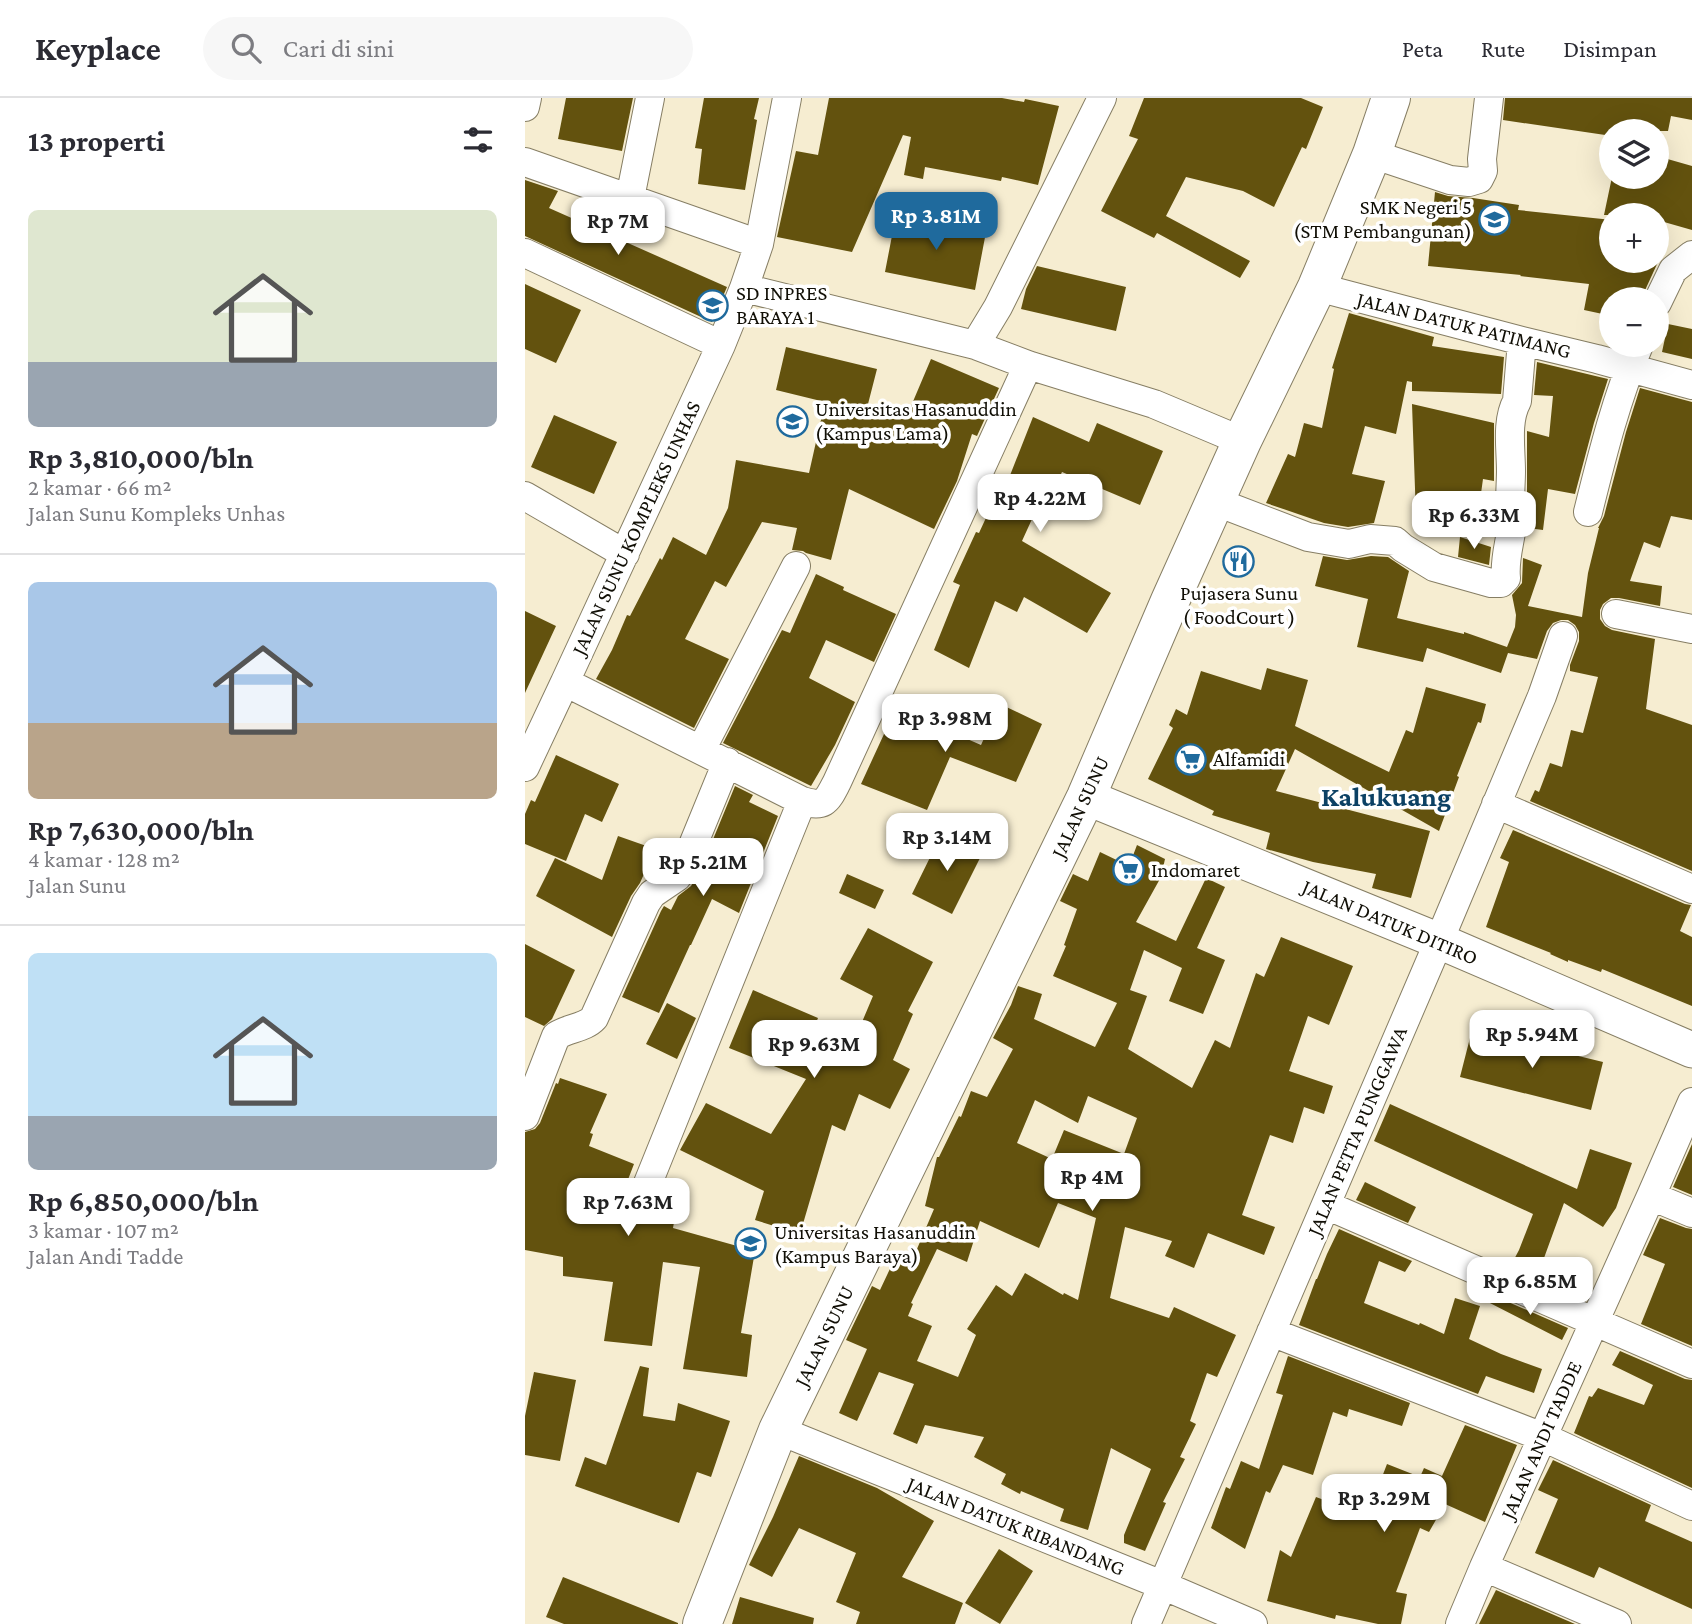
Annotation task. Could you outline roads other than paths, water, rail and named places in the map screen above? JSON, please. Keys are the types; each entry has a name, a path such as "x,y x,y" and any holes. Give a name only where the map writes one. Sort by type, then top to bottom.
{"main road":[{"name":"JALAN SUNU","path":"702,1624 778,1430 1086,797 1214,501 1317,287 1372,154 1391,98"}],"street":[{"path":"525,107 527,98"},
{"path":"630,198 650,98"},
{"name":"JALAN SUNU KOMPLEKS UNHAS","path":"787,98 759,244 744,288 721,345 565,682 813,802"},
{"path":"1372,154 1450,180 1469,182 1479,179 1483,171 1489,98"},
{"path":"975,345 998,307 1095,99"},
{"path":"525,162 759,244"},
{"path":"525,253 721,345"},
{"path":"1665,287 1674,270 1692,255"},
{"name":"JALAN DATUK PATIMANG","path":"1317,287 1522,341 1599,351"},
{"path":"744,288 975,345 1028,365 1154,404 1242,441"},
{"path":"1214,501 1308,537 1349,544 1370,539 1395,541 1434,567 1490,583 1501,583 1506,578 1505,557 1512,525 1511,420 1517,401 1522,341"},
{"path":"1587,512 1609,430 1635,357"},
{"name":"JALAN DATUK PATIMANG","path":"1637,357 1692,385"},
{"path":"644,1193 813,802 829,798 837,782 1028,365"},
{"path":"525,496 625,554"},
{"path":"701,750 796,566"},
{"path":"1616,614 1692,629"},
{"name":"JALAN PETTA PUNGGAWA","path":"1146,1624 1439,941 1542,696 1563,636"},
{"path":"525,767 565,682"},
{"path":"525,1116 556,1036 589,1023 594,1018 646,903 652,894 677,877 686,862 727,762"},
{"name":"JALAN DATUK DITIRO","path":"1086,797 1439,941 1692,1050"},
{"path":"1496,804 1692,889"},
{"name":"JALAN ANDI TADDE","path":"1460,1624 1692,1102"},
{"path":"1651,1196 1692,1213"},
{"path":"1326,1205 1692,1364"},
{"path":"1271,1332 1543,1437 1692,1506"},
{"name":"JALAN DATUK RIBANDANG","path":"778,1430 1253,1624"},
{"path":"1484,1567 1617,1624"}],"place":[{"name":"SMK Negeri 5 (STM Pembangunan)","path":"1495,219"},
{"name":"SD INPRES BARAYA 1","path":"713,305"},
{"name":"Universitas Hasanuddin (Kampus Lama)","path":"792,421"},
{"name":"Pujasera Sunu ( FoodCourt )","path":"1239,561"},
{"name":"Alfamidi","path":"1190,759"},
{"name":"Indomaret","path":"1128,870"},
{"name":"Universitas Hasanuddin (Kampus Baraya)","path":"751,1244"}],"district":[{"name":"Kalukuang","path":"1386,796"}]}
